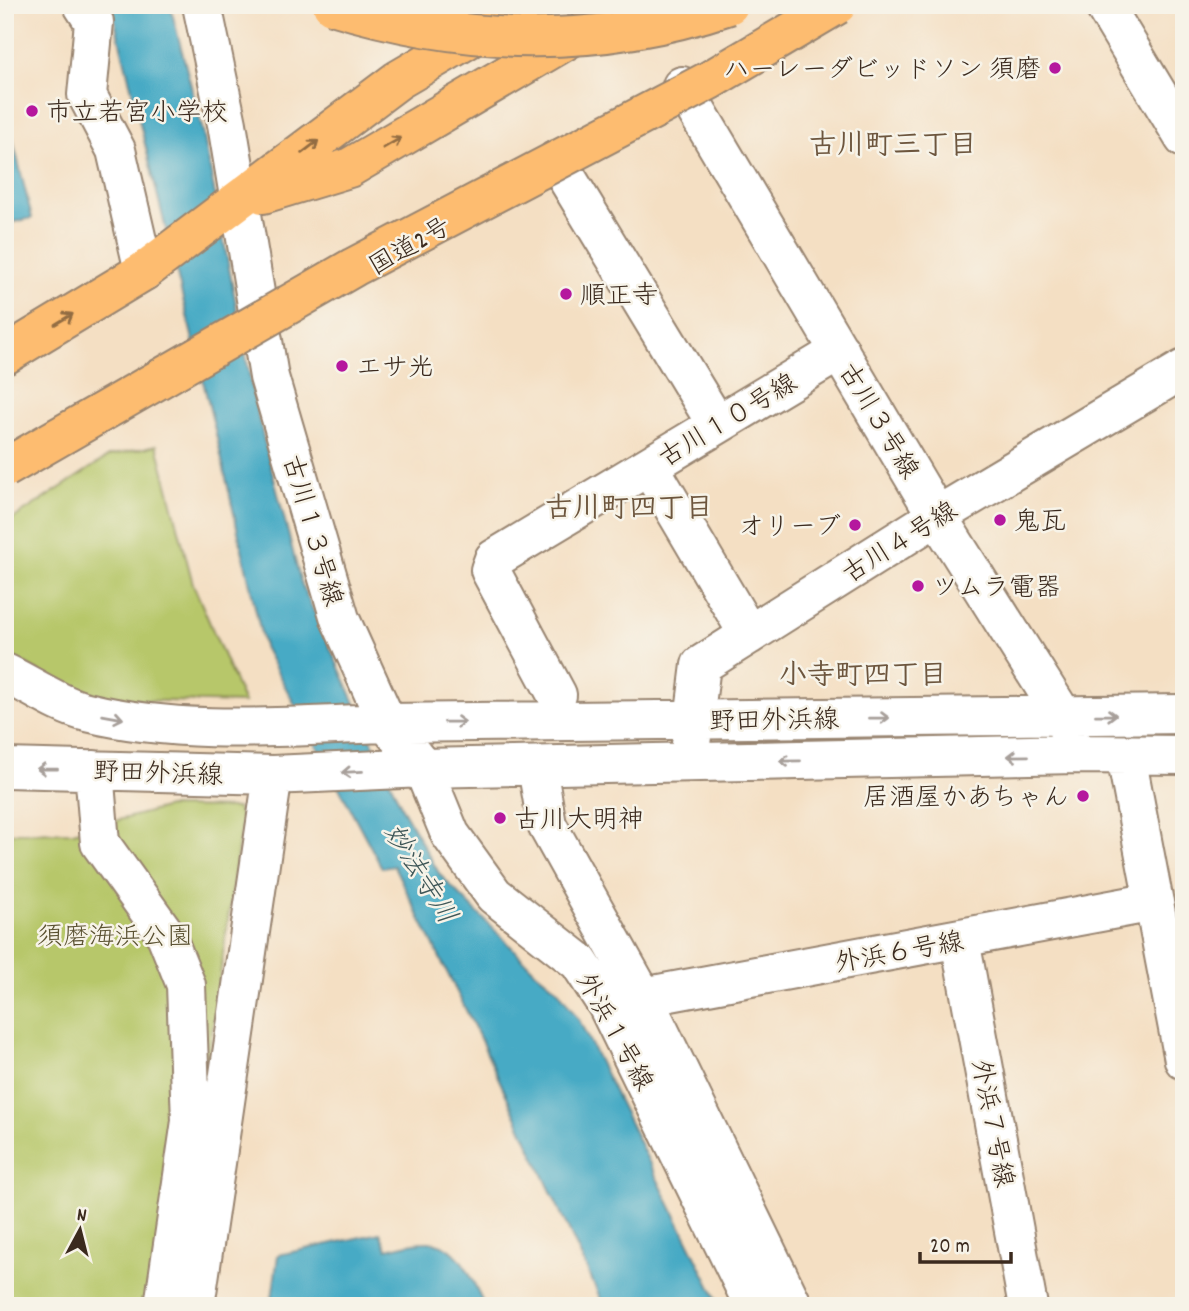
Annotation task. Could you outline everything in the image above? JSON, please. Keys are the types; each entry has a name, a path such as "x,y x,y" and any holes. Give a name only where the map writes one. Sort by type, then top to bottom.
{"highway":[{"path":"332,5 434,30 542,40 646,29 729,5"},
{"path":"5,355 144,271 398,80 526,5"},
{"path":"238,202 349,168 626,5"},
{"name":"国道2号","path":"5,486 261,332 682,86 814,5"},
{"path":"5,468 354,267 710,80 837,5"}],"street":[{"path":"83,5 94,22 87,95 116,150 144,271"},
{"name":"古川１３号線","path":"202,5 227,124 269,377 340,620 376,723"},
{"path":"1104,5 1184,138"},
{"name":"古川３号線","path":"682,86 937,516 1063,716 1075,754"},
{"path":"556,160 718,425"},
{"name":"古川１０号線","path":"557,695 490,570 494,559 840,351"},
{"name":"古川４号線","path":"690,764 692,720 701,665 937,516 1184,369"},
{"path":"649,466 749,635"},
{"name":"野田外浜線","path":"5,673 84,712 159,725 294,727 376,723 1184,714"},
{"name":"外浜１号線","path":"376,723 494,895 579,962 607,1005 754,1306"},
{"name":"野田外浜線","path":"5,768 273,775 408,769 1075,754 1184,755"},
{"path":"1126,756 1182,1043"},
{"path":"537,767 547,825 643,997 793,1306"},
{"path":"94,770 100,843 166,934 186,985 191,1121 164,1306"},
{"path":"195,1306 273,775"},
{"name":"外浜６号線","path":"643,997 1154,902"},
{"name":"外浜７号線","path":"960,940 1028,1306"}],"green space":[{"path":"157,445 193,584 244,703 88,699 5,653 5,524 109,456"},
{"name":"須磨海浜公園","path":"168,807 237,808 242,820 173,1306 5,1306 5,833 73,832"}],"water":[{"name":"妙法寺川","path":"111,5 170,5 203,132 256,409 301,583 403,810 440,875 536,972 557,989 579,1020 720,1306 604,1306 479,1036 394,866 382,868 264,647 217,438"},
{"path":"5,108 32,218 5,224"},
{"path":"380,1233 387,1249 425,1242 437,1243 447,1248 463,1264 484,1306 271,1306 278,1255"}],"place":[{"name":"ハーレーダビッドソン 須磨","path":"1055,68"},
{"name":"市立若宮小学校","path":"32,111"},
{"name":"順正寺","path":"566,294"},
{"name":"エサ光","path":"342,366"},
{"name":"鬼瓦","path":"1000,520"},
{"name":"オリーブ","path":"855,525"},
{"name":"ツムラ電器","path":"918,586"},
{"name":"居酒屋かあちゃん","path":"1083,796"},
{"name":"古川大明神","path":"500,818"}],"district":[{"name":"古川町三丁目","path":"893,143"},
{"name":"古川町四丁目","path":"629,506"},
{"name":"小寺町四丁目","path":"863,673"}]}
